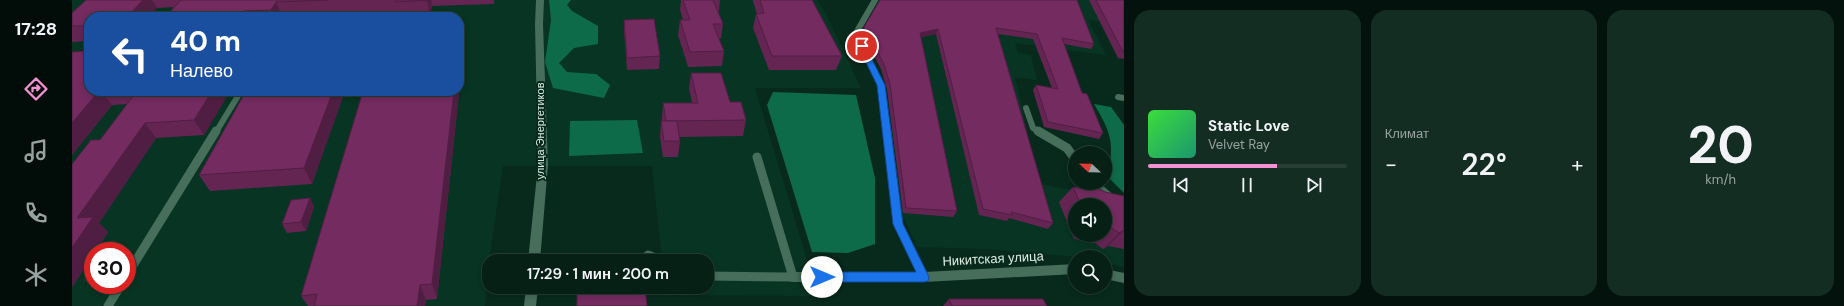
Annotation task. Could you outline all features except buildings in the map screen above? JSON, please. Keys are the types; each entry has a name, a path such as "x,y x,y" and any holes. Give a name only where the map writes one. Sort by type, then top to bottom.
{"street":[{"name":"улица Энергетиков","path":"535,254 543,165 539,24 540,0"},
{"name":"Никитская улица","path":"793,277 924,277 1068,269"},
{"path":"1112,275 1124,278"},
{"path":"530,306 531,294"}],"lane":[{"path":"875,0 856,33 881,85 898,224 924,277"},
{"path":"136,260 238,96"},
{"path":"1026,108 1033,128 1068,149"},
{"path":"714,276 793,277 757,157"},
{"path":"1101,190 1124,210"},
{"path":"108,306 115,294"}],"shaded area":[{"path":"72,0 817,0 826,14 861,88 755,88 818,296 666,295 714,294 714,254 661,254 652,166 503,166 490,254 482,254 482,294 486,294 485,306 72,306"},
{"path":"878,0 1124,0 1124,24 1088,20 1106,55 1015,43 1018,53 1031,55 1037,80 1015,77 1039,184 1108,196 1110,198 1068,198 1068,242 1112,242 1112,200 1124,210 1124,267 1112,264 1112,250 1068,250 1068,256 988,249 917,247 902,213 887,89 881,69 862,33"}],"green space":[{"path":"549,0 571,0 567,5 572,11 598,26 598,44 574,48 559,63 567,72 596,74 610,85 604,98 553,88 545,62 551,20"},
{"path":"773,92 856,95 875,178 875,244 848,253 812,252 767,105"},
{"path":"1094,104 1111,107 1124,125 1124,193 1112,181 1112,146 1105,124"},
{"path":"637,120 643,153 569,156 570,121"}],"route":[{"path":"822,277 924,277 898,224 881,85 862,46"}]}
